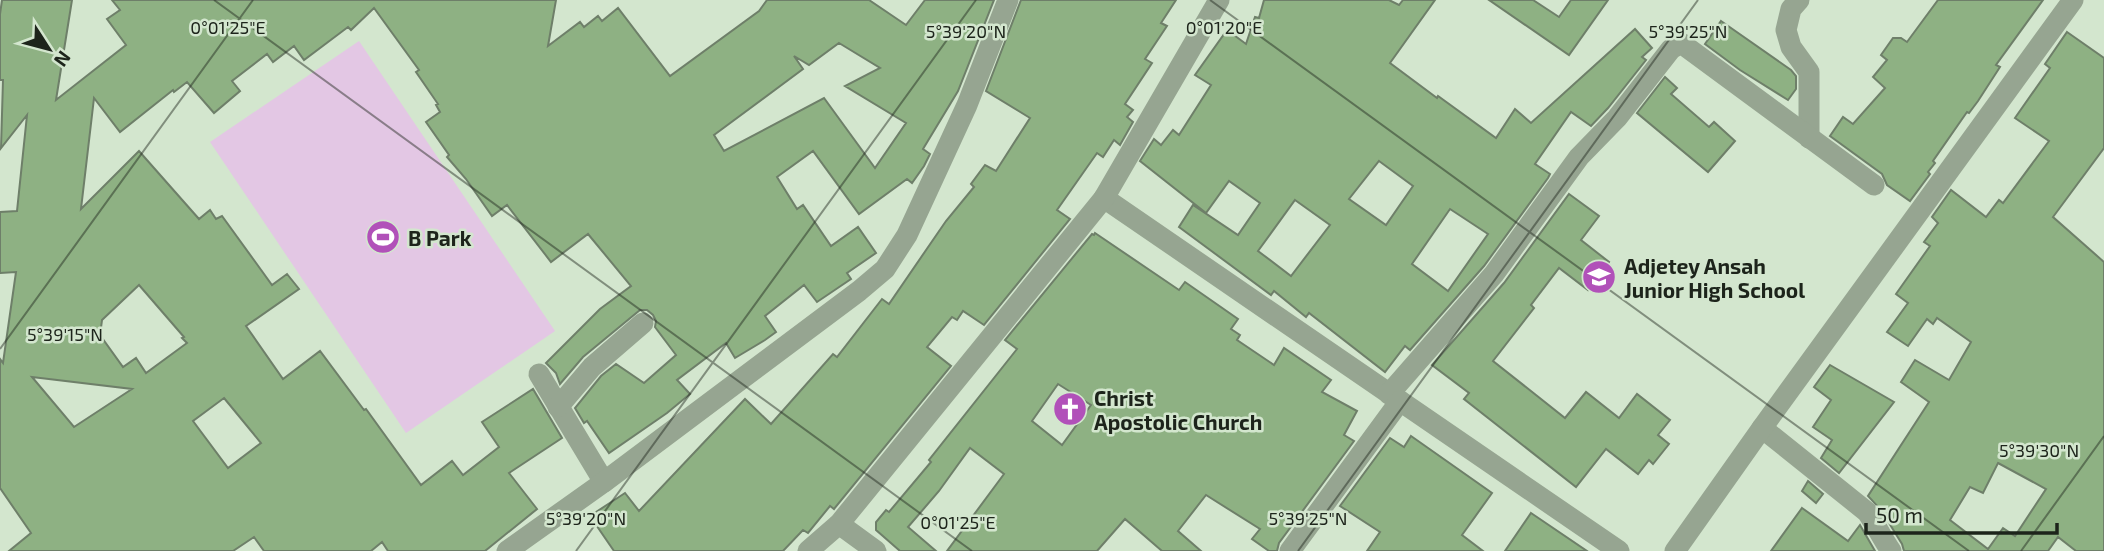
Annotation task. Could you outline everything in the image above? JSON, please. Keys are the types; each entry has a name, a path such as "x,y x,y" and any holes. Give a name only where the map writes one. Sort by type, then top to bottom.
{"street":[{"path":"507,551 604,482 885,269 907,235 967,105 1008,0"},
{"path":"808,551 839,524 1104,198 1219,0"},
{"path":"1675,551 2073,0"},
{"path":"1791,3 1786,30 1791,47 1809,72 1809,138"},
{"path":"1290,551 1394,398 1494,274 1579,157 1617,118 1671,49 1681,43 1874,185"},
{"path":"1104,198 1619,551"},
{"path":"558,407 592,366 643,323"},
{"path":"539,374 604,482"},
{"path":"1762,428 1867,512 1891,551"},
{"path":"839,524 876,551"}],"shaded area":[{"name":"B Park","path":"359,41 555,331 406,433 210,142"}],"building":[{"path":"2,0 72,0 56,100 126,45 107,19 120,10 112,0 556,0 548,46 580,22 584,27 598,16 602,21 618,8 670,76 759,11 767,0 869,0 906,25 925,0 994,0 958,91 923,149 930,154 912,183 907,179 859,214 813,151 777,177 797,209 803,205 831,246 858,227 876,253 847,273 851,279 817,302 804,285 765,316 776,332 765,340 735,358 726,343 677,380 690,394 609,453 575,408 601,376 616,364 644,383 676,355 655,327 653,315 647,310 640,310 583,357 560,384 556,373 546,363 600,309 631,286 588,234 551,262 507,205 492,216 447,157 449,155 426,122 440,112 436,105 438,104 416,72 419,70 374,8 351,30 348,27 304,60 294,46 273,62 267,54 232,81 240,91 214,113 187,82 120,132 94,98 81,209 139,151 199,219 210,210 216,219 222,216 272,285 287,274 299,289 246,326 283,379 320,351 421,485 452,461 463,475 499,447 482,422 533,389 562,438 509,473 537,509 485,551 388,551 382,542 371,551 264,551 254,537 233,551 9,551 31,533 0,488 0,359 3,363 16,272 0,273 0,212 17,211 27,115 1,148 3,80 0,80","holes":["839,43 880,68 845,86 906,123 875,168 824,98 724,151 714,135 803,69 794,56 809,65","139,285 187,343 146,373 136,358 123,367 100,335 102,320","32,377 132,389 74,427","224,398 261,443 228,468 193,421"]},
{"path":"1021,0 1176,0 1161,23 1167,26 1145,59 1152,63 1125,104 1133,110 1127,117 1133,122 1120,145 1114,140 1103,157 1097,153 1057,210 1070,219 984,325 963,311 957,320 952,317 927,347 951,366 834,509 830,506 808,533 803,530 783,551 614,551 590,516 625,493 639,511 745,399 771,424 833,354 837,357 882,299 889,304 946,221 974,187 971,184 985,165 996,171 1030,118 986,91"},
{"path":"1264,0 1389,0 1399,5 1403,0 1435,0 1390,63 1496,138 1515,109 1531,123 1635,29 1652,48 1642,57 1646,60 1591,126 1571,112 1535,164 1550,174 1548,178 1484,266 1410,350 1405,346 1385,372 1309,313 1306,317 1274,291 1271,295 1179,227 1193,205 1238,235 1260,203 1229,181 1206,213 1140,161 1154,139 1161,145 1173,130 1179,135 1211,85 1195,75 1227,30 1246,44 1255,17 1259,18","holes":["1379,161 1413,186 1386,225 1349,199","1295,200 1330,225 1291,276 1258,251","1450,209 1488,234 1448,291 1412,264"]},
{"path":"1489,0 1533,0 1559,17 1571,0 1608,0 1569,55"},
{"path":"1938,0 2043,0 1996,65 2000,67 1933,161 1935,163 1928,172 1930,174 1910,201 1887,185 1882,174 1830,136 1843,117 1853,124 1885,88 1873,77 1887,60 1881,55 1893,38 1901,38 1907,42"},
{"path":"1721,21 1791,70 1796,76 1796,89 1788,100 1705,44"},
{"path":"2067,32 2104,58 2104,148 2053,217 2104,262 2104,551 2076,551 2058,537 2048,551 1904,551 1881,510 1868,496 1929,402 1901,382 1915,360 1949,380 1971,342 1937,318 1933,324 1927,319 1908,346 1887,332 1908,303 1896,294 1930,246 1924,242 1938,223 1932,217 1951,190 1986,217 1999,200 2003,203 2049,141 2015,118 2050,68 2045,64","holes":["1998,463 2046,489 2015,536 2003,528 1988,549 1950,520 1970,487 1983,493"]},
{"path":"1665,77 1677,88 1671,94 1709,127 1714,122 1735,141 1708,172 1637,113"},
{"path":"1569,194 1599,216 1581,240 1609,262 1588,290 1559,268 1531,305 1534,308 1493,361 1565,418 1586,392 1619,418 1637,394 1670,420 1658,435 1669,444 1653,464 1649,460 1638,474 1606,449 1576,487 1464,399 1469,393 1432,365 1504,283"},
{"path":"1095,233 1179,290 1185,282 1238,319 1231,329 1240,335 1237,340 1274,365 1284,348 1331,380 1322,392 1357,411 1344,435 1354,441 1279,543 1277,551 1269,551 1252,539 1260,529 1206,495 1178,531 1201,551 1162,551 1125,519 1097,551 947,551 1004,474 970,448 939,491 908,527 936,551 900,551 876,530 876,522 886,510 889,512 931,462 929,460 1017,349 1005,340 1092,234","holes":["1058,384 1091,405 1062,445 1032,421"]},
{"path":"1830,365 1894,402 1839,473 1821,458 1832,440 1813,427 1831,400 1814,387"},
{"path":"1411,436 1492,493 1462,535 1483,551 1367,551 1380,532 1340,506 1390,438 1404,447"},
{"path":"1808,481 1823,494 1816,503 1802,491"},
{"path":"1802,508 1848,541 1860,525 1875,551 1771,551"},
{"path":"1531,513 1587,551 1505,551"}],"place":[{"name":"B Park","path":"383,237"},
{"name":"Adjetey Ansah Junior High School","path":"1599,277"},
{"name":"Christ Apostolic Church","path":"1070,409"}]}
